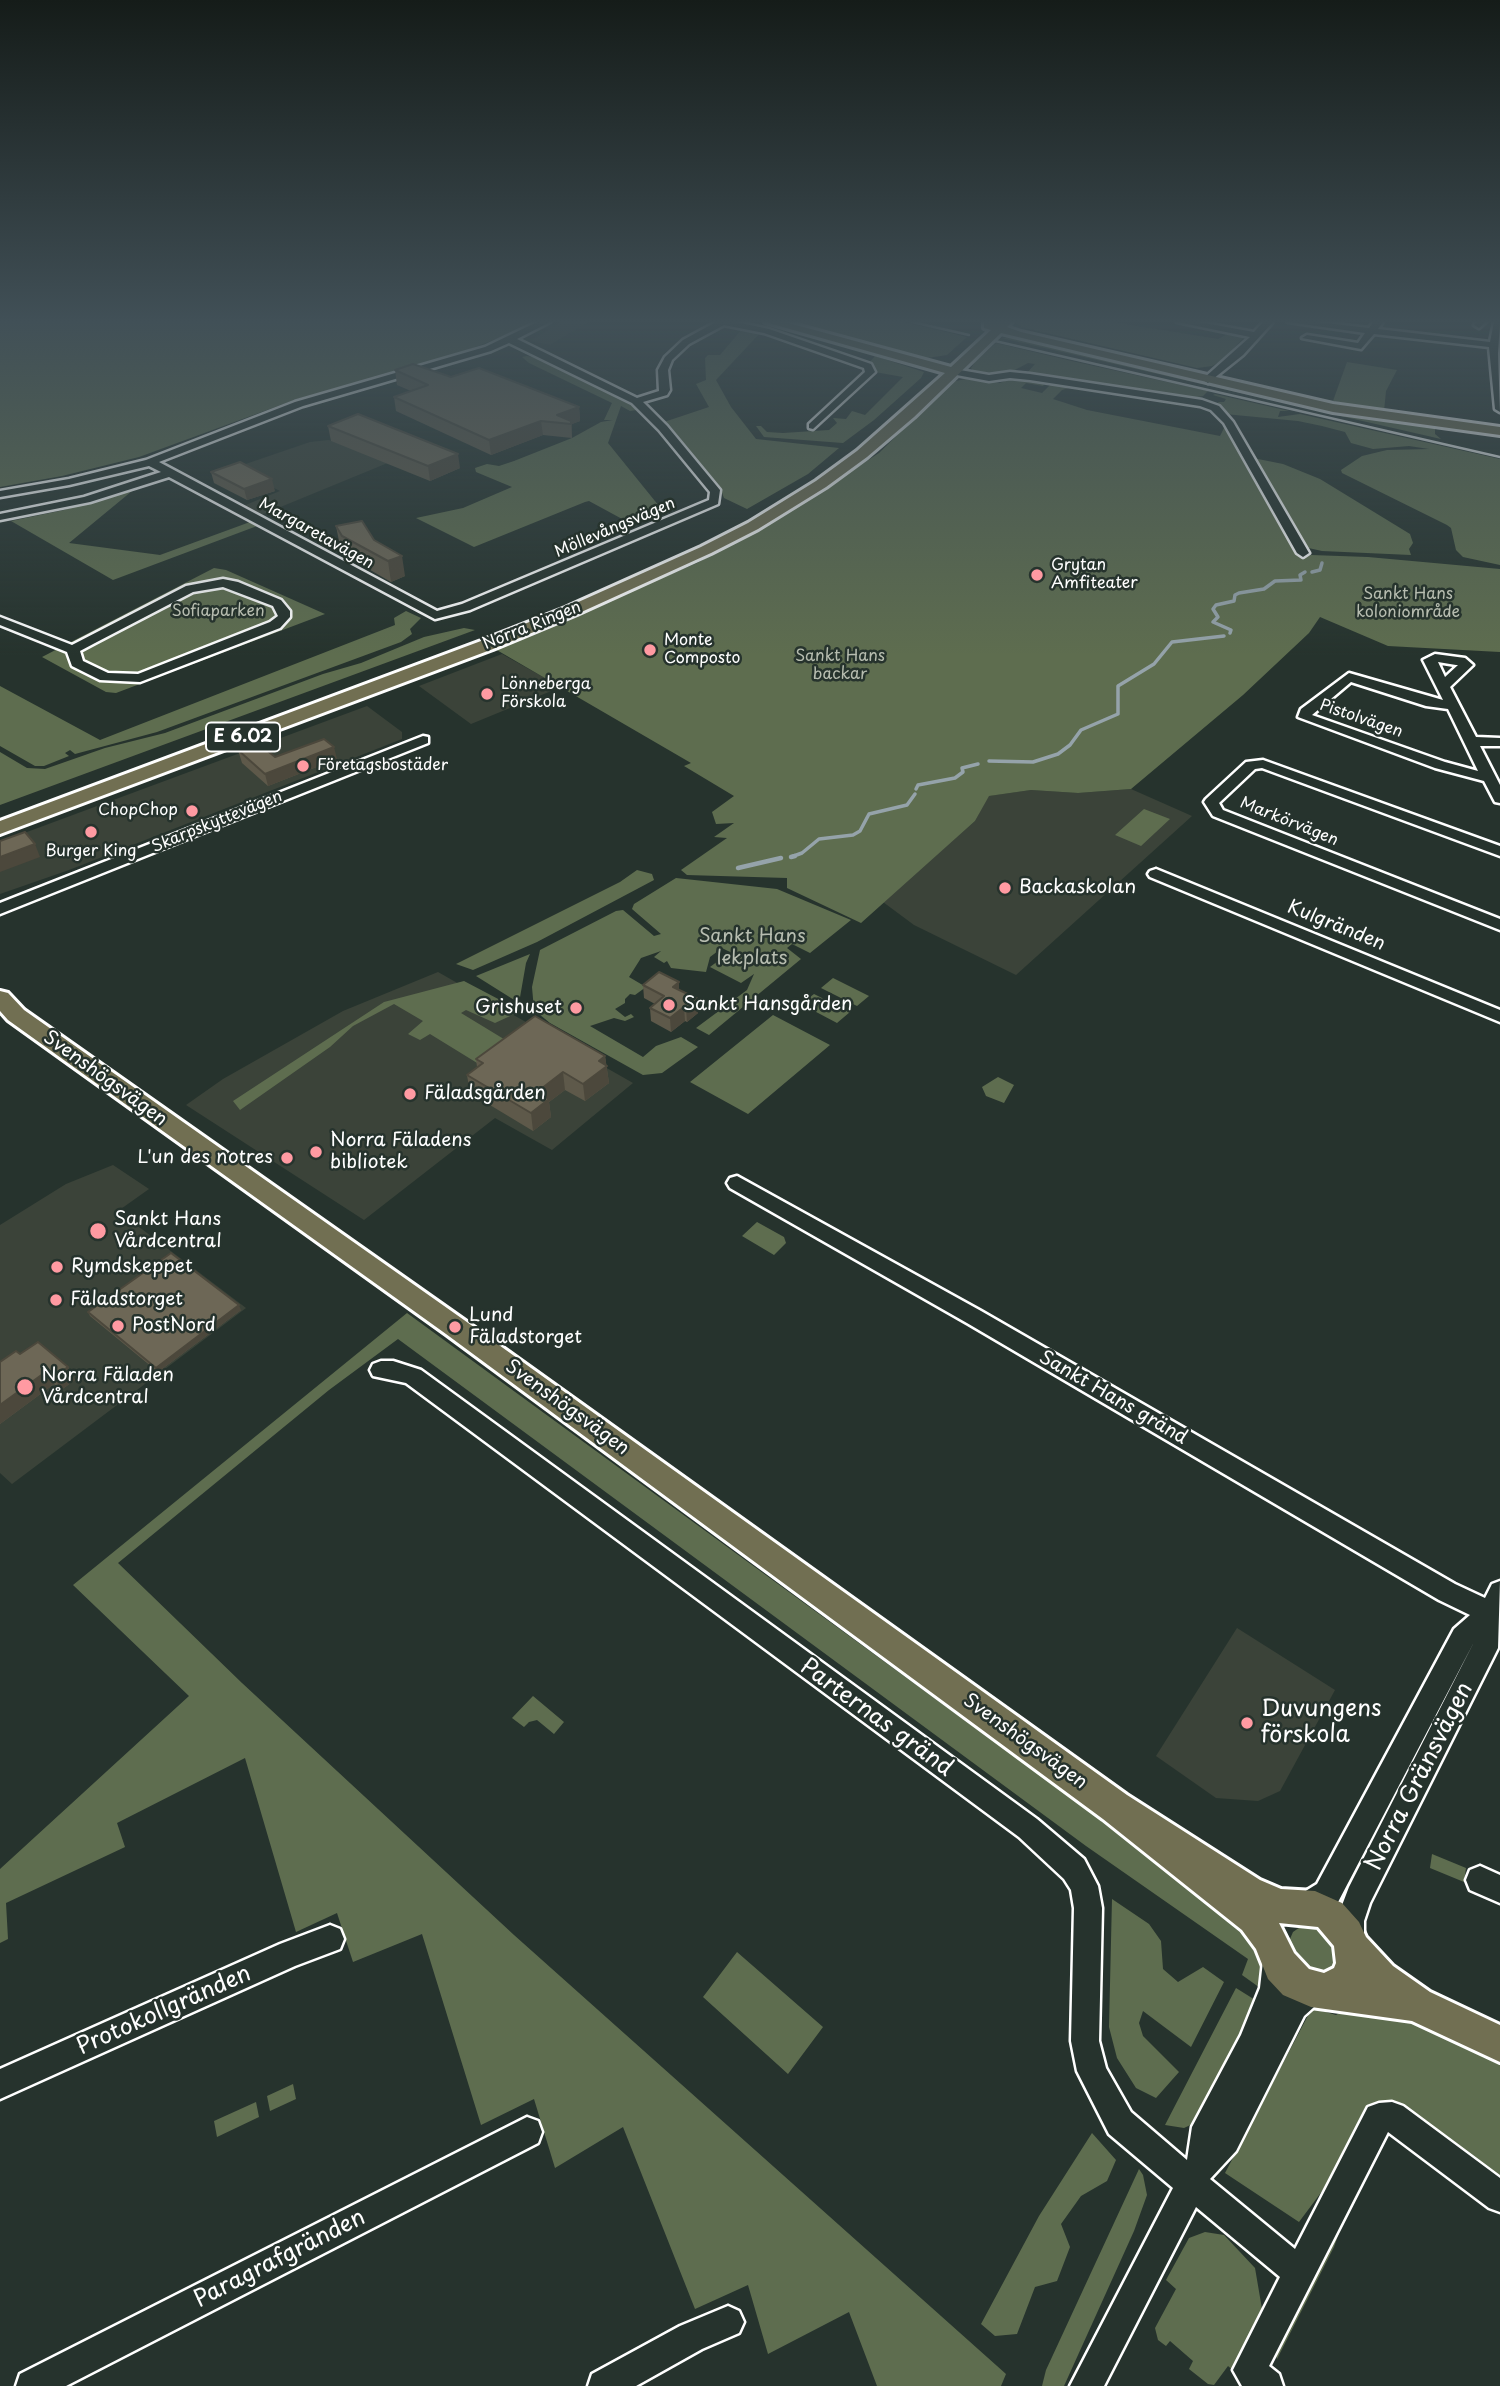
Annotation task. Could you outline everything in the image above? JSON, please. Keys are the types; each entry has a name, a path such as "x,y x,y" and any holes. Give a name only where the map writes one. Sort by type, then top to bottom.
{"main road":[{"name":"Norra Ringen","path":"0,814 408,663 646,567 738,521 808,480 871,433"},
{"name":"Norra Ringen","path":"0,828 487,645 658,573 753,526 821,484 885,433"},
{"name":"Svenshögsvägen","path":"5,1007 467,1335 1115,1807 1254,1918 1296,1982 1322,1991 1346,1992 1417,2005"},
{"name":"Svenshögsvägen","path":"1115,1807 1248,1892 1270,1902 1321,1910 1334,1918 1380,1979 1417,2005 1500,2044"},
{"path":"1275,1953 1272,1934 1277,1921 1287,1911 1300,1907"},
{"path":"1322,1991 1343,1985 1350,1976 1354,1963 1352,1945"}],"street":[{"path":"0,494 80,480 149,462 223,433"},
{"name":"Möllevångsvägen","path":"430,614 466,607 713,502 716,492 667,433"},
{"path":"1234,433 1303,553"},
{"name":"Margaretavägen","path":"149,462 430,614"},
{"path":"0,517 86,500 170,473"},
{"path":"0,621 73,650 178,594 203,585 234,585 277,603 285,611 284,617 275,625 140,678 106,677 77,663 73,650"},
{"name":"Pistolvägen","path":"1455,706 1431,703 1349,677 1306,712 1305,717 1440,765 1490,778"},
{"path":"1444,686 1500,799"},
{"name":"Skarpskyttevägen","path":"4,906 423,740"},
{"path":"1471,741 1500,742"},
{"name":"Markörvägen","path":"1500,851 1264,764 1251,765 1210,802 1218,813 1500,925"},
{"name":"Kulgränden","path":"1156,874 1500,1016"},
{"name":"Sankt Hans gränd","path":"737,1183 974,1317 1447,1592 1496,1607"},
{"name":"Parternas gränd","path":"381,1370 393,1370 413,1376 813,1673 1028,1828 1074,1869 1084,1886 1088,1908 1085,2028 1092,2071 1120,2123 1196,2175 1299,2273"},
{"name":"Norra Gränsvägen","path":"1300,1907 1317,1903 1327,1894 1463,1637 1496,1607"},
{"name":"Norra Gränsvägen","path":"1352,1945 1350,1922 1359,1897 1486,1648 1496,1607"},
{"name":"Protokollgränden","path":"0,2084 290,1954 330,1939"},
{"path":"1196,2175 1207,2127 1251,2045 1274,1988 1275,1953"},
{"path":"1086,2386 1196,2175 1225,2140 1294,2006 1305,1996 1322,1991"},
{"path":"1267,2386 1249,2370 1379,2118 1392,2117 1500,2197"},
{"name":"Paragrafgränden","path":"32,2386 527,2132"},
{"path":"604,2386 691,2337 728,2322"}],"shaded area":[{"path":"329,440 390,462 261,515 243,506 280,491 234,468 310,442"},
{"name":"Lönneberga Förskola","path":"502,654 561,687 471,724 419,686"},
{"path":"367,706 402,732 402,739 69,870 0,894 0,842"},
{"name":"Backaskolan","path":"1131,789 1192,816 1016,975 914,925 883,902 975,821 988,796 1031,790 1078,793"},
{"name":"Fäladsgården","path":"438,972 633,1083 552,1150 495,1118 364,1220 186,1105 223,1079 343,1011"},
{"path":"113,1165 149,1189 118,1211 246,1308 12,1484 0,1473 0,1225 66,1184"},
{"name":"Duvungens förskola","path":"1237,1628 1335,1690 1280,1791 1258,1801 1216,1798 1156,1756"}],"green space":[{"path":"0,433 203,433 139,457 62,476 0,487"},
{"path":"580,433 611,433 608,443 659,506 624,520 589,501 474,547 416,518 463,508 512,487 476,472 475,468 487,464 499,466"},
{"path":"674,433 752,433 756,439 839,448 808,474 747,509 724,498 719,485"},
{"path":"761,433 856,433 843,443 764,437"},
{"name":"Sankt Hans backar","path":"899,433 1206,433 1220,436 1221,433 1231,433 1279,522 1299,552 1306,557 1368,557 1500,569 1500,652 1388,646 1320,617 1309,633 1243,695 1131,789 1078,793 1031,790 989,796 975,821 861,923 787,888 787,878 687,875 681,870 727,838 714,837 734,823 716,824 712,812 734,796 684,766 691,763 495,649 697,563 781,517 879,453"},
{"path":"1346,433 1386,433 1500,459 1500,565 1463,557 1456,550 1451,528 1447,525 1342,473 1341,470 1362,456 1387,450 1429,449 1409,446 1373,449 1351,443"},
{"path":"1416,433 1435,433 1441,439"},
{"path":"1253,458 1283,464 1320,479 1410,534 1413,543 1409,549 1411,555 1322,551 1304,547"},
{"path":"131,489 132,491 69,543 160,555 250,522 257,526 113,580 11,521 64,510"},
{"name":"Sofiaparken","path":"214,568 226,570 325,614 116,693 106,692 42,657"},
{"path":"406,611 421,618 410,629 412,634 401,642 157,732 75,754 70,750 65,753 69,756 44,766 35,766 0,746 0,686 100,740 395,625 394,618"},
{"path":"464,628 475,630 0,805 0,752 27,768 45,769 105,748 165,733 323,674 361,663 424,637"},
{"path":"1144,809 1170,819 1141,846 1115,835"},
{"path":"637,870 652,874 654,880 537,942 473,970 456,964 620,882"},
{"name":"Sankt Hans lekplats","path":"676,878 777,889 851,920 810,953 792,944 787,948 801,959 709,1035 696,1028 747,990 754,974 741,983 710,967 730,952 722,948 710,957 706,972 671,968 667,961 664,963 654,957 661,951 641,958 629,977 646,987 635,995 630,994 625,1003 615,1009 625,1017 631,1014 634,1017 625,1021 614,1018 590,1026 643,1057 656,1046 681,1037 698,1047 662,1073 643,1075 550,1023 534,1010 532,987 540,950 616,911 623,910 654,936 661,934 632,909 634,904"},
{"path":"530,954 519,1003 476,976"},
{"path":"833,978 869,996 857,1006 821,988"},
{"path":"464,981 521,1011 495,1023 466,1010 461,1013 512,1044 482,1066 430,1034 420,1040 408,1034 423,1021 394,1004 353,1026 330,1047 240,1110 233,1101 384,1002"},
{"path":"814,994 850,1012 837,1023 801,1004"},
{"path":"773,1015 830,1045 748,1114 690,1082"},
{"path":"998,1077 1014,1085 1004,1103 986,1096 982,1087"},
{"path":"757,1222 784,1237 786,1243 774,1255 742,1236"},
{"path":"407,1313 1245,1925 1263,1945 1263,1990 1242,1975 1248,1959 1086,1846 398,1339 329,1390 118,1563 242,1683 514,1935 1006,2374 1001,2386 877,2386 849,2312 768,2354 748,2285 695,2309 623,2127 555,2168 534,2099 481,2125 422,1934 353,1962 337,1913 296,1932 245,1758 117,1823 125,1847 6,1903 8,1939 0,1943 0,1869 189,1696 73,1585"},
{"path":"533,1696 564,1722 554,1734 537,1720 524,1727 512,1718"},
{"path":"1432,1854 1466,1868 1464,1882 1430,1868"},
{"path":"1112,1899 1149,1924 1161,1941 1163,1969 1178,1982 1203,1967 1224,1982 1191,2047 1143,2011 1139,2023 1143,2036 1179,2072 1156,2098 1136,2088 1117,2058 1109,2027"},
{"path":"1303,1925 1317,1926 1335,1943 1337,1958 1329,1970 1314,1972 1299,1963 1290,1947 1290,1939 1293,1932"},
{"path":"737,1952 823,2027 788,2074 703,1997"},
{"path":"1236,1988 1260,2003 1197,2122 1184,2128 1165,2125"},
{"path":"1364,1999 1500,2059 1500,2187 1388,2103 1299,2222 1225,2173 1312,2008 1336,2015"},
{"path":"293,2084 296,2099 270,2111 267,2096"},
{"path":"256,2102 259,2117 217,2137 214,2121"},
{"path":"1092,2133 1116,2160 1107,2181 1081,2196 1061,2224 1070,2247 1057,2281 1035,2287 1017,2334 995,2336 981,2324 1039,2216"},
{"path":"1139,2169 1147,2195 1134,2231 1064,2386 1042,2386 1046,2370"},
{"path":"1337,2223 1341,2227 1334,2247 1277,2359 1275,2351"},
{"path":"1205,2232 1224,2235 1255,2268 1262,2309 1259,2324 1235,2372 1228,2366 1214,2385 1208,2384 1189,2369 1193,2361 1170,2341 1166,2346 1158,2340 1155,2328 1176,2289 1166,2280 1189,2238"}],"building":[{"path":"346,433 406,433 458,454 428,466"},
{"path":"474,433 507,433 489,440"},
{"path":"240,462 272,479 244,489 211,472"},
{"path":"362,521 374,540 402,556 388,561 342,536 336,526"},
{"path":"324,739 334,747 265,774 238,750 258,743 275,757"},
{"path":"25,832 35,844 0,857 0,841"},
{"path":"659,972 679,982 673,987 698,999 670,1018 650,1008 664,996 643,985"},
{"path":"535,1016 605,1056 599,1061 607,1066 583,1084 563,1072 537,1092 549,1099 531,1113 467,1075 483,1063 476,1059"},
{"path":"171,1253 239,1305 156,1368 88,1312"},
{"path":"38,1342 68,1367 54,1377 47,1371 0,1405 0,1362 16,1351 20,1354"}],"waterway":[{"path":"1312,572 1320,570 1322,563"},
{"path":"1230,633 1231,630 1213,622 1218,617 1213,609 1216,605 1234,601 1235,595 1239,593 1264,589 1275,581 1301,580 1300,575 1305,572"},
{"path":"989,761 1033,762 1058,754 1070,745 1081,730 1118,714 1118,686 1154,664 1172,642 1224,636"},
{"path":"916,789 918,785 955,778 963,772 962,768 978,764"},
{"path":"795,856 791,857 802,853 819,839 853,835 860,831 869,814 907,805 915,794"},
{"path":"738,868 781,858"}],"railway":[{"path":"1397,433 1500,457"}],"place":[{"name":"Grytan Amfiteater","path":"1037,575"},
{"name":"Monte Composto","path":"650,650"},
{"name":"Lönneberga Förskola","path":"487,694"},
{"name":"Företagsbostäder","path":"303,766"},
{"name":"ChopChop","path":"192,811"},
{"name":"Burger King","path":"91,832"},
{"name":"Backaskolan","path":"1005,888"},
{"name":"Sankt Hansgården","path":"669,1005"},
{"name":"Grishuset","path":"576,1008"},
{"name":"Fäladsgården","path":"410,1094"},
{"name":"Norra Fäladens bibliotek","path":"316,1152"},
{"name":"L'un des notres","path":"287,1158"},
{"name":"Sankt Hans Vårdcentral","path":"98,1231"},
{"name":"Rymdskeppet","path":"57,1267"},
{"name":"Fäladstorget","path":"56,1300"},
{"name":"PostNord","path":"118,1326"},
{"name":"Lund Fäladstorget","path":"455,1327"},
{"name":"Norra Fäladen Vårdcentral","path":"25,1387"},
{"name":"Duvungens förskola","path":"1247,1723"}],"park label":[{"name":"Sankt Hans koloniområde","path":"1408,604"}]}
